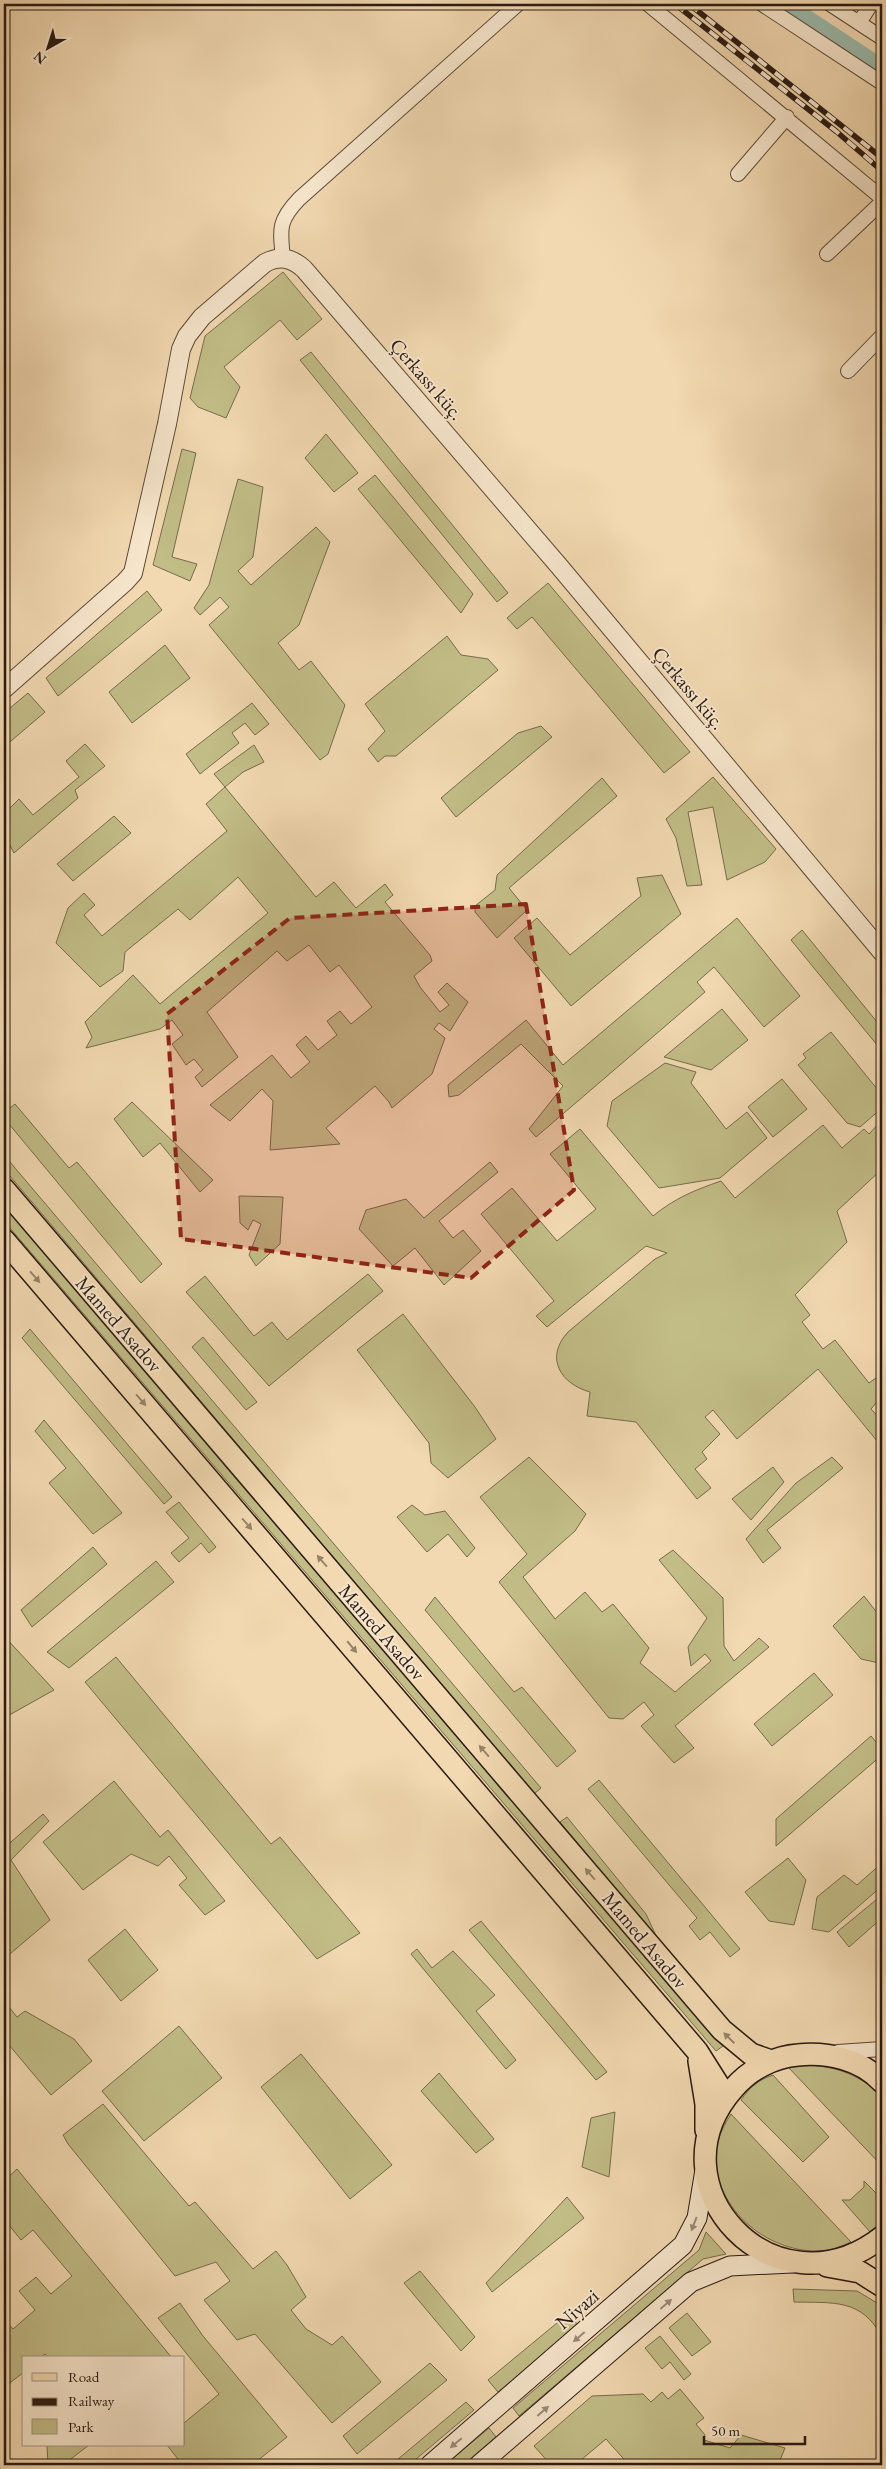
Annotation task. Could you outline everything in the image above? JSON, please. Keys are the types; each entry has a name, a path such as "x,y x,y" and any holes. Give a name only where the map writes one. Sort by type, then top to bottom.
{"main road":[{"name":"Mamed Asadov","path":"4,1189 722,2030 745,2051 771,2061"},
{"name":"Mamed Asadov","path":"4,1240 697,2051 726,2096"},
{"path":"697,2051 706,2104 706,2159 717,2206 731,2226 756,2247 770,2256 793,2263"},
{"path":"706,2159 708,2137 715,2116 726,2096 746,2076 771,2061 792,2055 813,2054 837,2057 860,2066 882,2082"},
{"name":"Niyazi","path":"430,2465 683,2245 697,2218 706,2159"},
{"path":"815,2264 852,2256 882,2237"},
{"path":"480,2465 692,2282 730,2266 793,2263 815,2264 860,2272 882,2286"},
{"path":"495,2410 516,2435"}],"street":[{"path":"4,689 133,573 167,424 181,348 187,336 202,317 265,263 283,258 280,228 282,219 293,205 518,4"},
{"path":"648,4 787,117 882,198"},
{"path":"762,4 882,83"},
{"path":"830,4 882,38"},
{"path":"859,23 871,4"},
{"path":"738,174 787,117"},
{"path":"827,254 882,202"},
{"name":"Çerkassı küç.","path":"283,258 300,265 317,283 579,589 882,952"},
{"path":"848,371 882,336"},
{"path":"813,2054 882,2050"}],"highlighted area":[{"path":"526,904 574,1190 471,1278 181,1239 167,1014 290,918"}],"green space":[{"path":"283,272 322,319 297,340 280,320 224,367 240,387 226,418 198,407 190,398 205,336"},
{"path":"311,352 508,593 497,602 300,360"},
{"path":"326,434 358,473 334,492 305,458"},
{"path":"182,449 196,453 172,557 197,564 190,581 153,565"},
{"path":"375,475 473,594 461,613 358,489"},
{"path":"238,479 263,487 253,557 238,571 251,585 316,527 330,542 299,625 278,643 299,670 311,661 345,705 328,754 320,760 209,625 229,607 220,597 200,615 194,608 209,585"},
{"path":"548,583 690,752 664,773 532,617 517,629 507,618"},
{"path":"147,591 162,610 58,696 46,678"},
{"path":"447,636 461,655 488,659 498,670 396,756 385,756 378,762 368,749 385,731 365,704"},
{"path":"165,645 190,678 132,723 109,692"},
{"path":"28,693 45,712 4,747 4,713"},
{"path":"252,703 269,724 255,735 245,723 232,733 239,743 200,774 186,754"},
{"path":"541,726 552,737 456,817 441,798 518,733"},
{"path":"85,744 105,766 75,790 78,798 14,853 4,834 4,814 19,799 33,815 79,777 66,761"},
{"path":"254,745 264,762 243,772 225,787 214,774"},
{"path":"713,777 776,849 765,862 727,880 713,807 688,812 702,885 687,886 676,838 666,819"},
{"path":"602,778 617,796 509,888 527,910 497,938 475,912 475,906 495,890 497,875"},
{"path":"225,787 316,897 334,882 356,908 385,884 393,895 385,902 430,955 432,961 414,976 420,987 440,1012 449,1005 438,992 447,983 468,1002 450,1031 439,1023 434,1029 445,1038 432,1074 392,1108 375,1086 326,1128 340,1144 270,1150 273,1101 262,1089 230,1121 210,1105 272,1055 291,1078 310,1062 296,1045 306,1036 318,1050 337,1035 327,1021 340,1011 351,1024 372,1007 339,965 330,972 309,945 287,961 277,951 207,1012 238,1057 202,1087 195,1077 203,1070 194,1059 186,1065 172,1044 183,1035 172,1020 160,1029 86,1048 92,1037 85,1022 133,975 160,1004 268,913 238,877 190,920 178,909 125,952 123,971 100,987 56,943 68,908 84,893 95,905 84,915 102,936 227,831 206,804"},
{"path":"114,816 131,833 73,881 57,864"},
{"path":"662,875 681,914 571,1006 514,938 537,918 570,955 641,896 637,878"},
{"path":"737,918 800,996 764,1027 714,967 697,982 705,992 536,1137 529,1129 563,1086 521,1044 459,1095 449,1097 448,1085 526,1020 563,1065"},
{"path":"802,930 882,1028 882,1051 791,940"},
{"path":"722,1009 748,1040 711,1070 664,1057"},
{"path":"831,1032 882,1095 882,1108 860,1127 847,1123 798,1065 806,1058 803,1054"},
{"path":"665,1063 696,1072 691,1083 726,1129 747,1112 767,1138 720,1178 659,1188 607,1126 612,1101"},
{"path":"782,1079 807,1109 773,1137 748,1107"},
{"path":"132,1102 213,1180 200,1192 160,1143 143,1157 114,1119"},
{"path":"15,1104 69,1168 77,1162 162,1264 141,1283 4,1118 4,1113"},
{"path":"882,1120 882,1169 837,1211 847,1242 795,1295 810,1315 802,1322 823,1349 835,1340 869,1383 880,1375 881,1397 871,1409 882,1421 882,1447 818,1369 737,1439 713,1410 705,1417 720,1434 702,1452 707,1459 695,1469 711,1488 697,1499 636,1422 587,1416 590,1392 571,1383 559,1369 557,1360 557,1351 568,1332 655,1259 667,1253 646,1246 547,1327 536,1316 554,1301 481,1214 512,1188 557,1241 596,1209 550,1154 580,1129 653,1216 669,1204 686,1195 721,1181 735,1198 823,1125 842,1148 864,1129 869,1134"},
{"path":"4,1155 541,1788 534,1794 4,1169"},
{"path":"490,1162 498,1172 439,1221 453,1238 463,1230 481,1251 444,1285 415,1248 393,1266 359,1229 366,1210 406,1199 424,1218"},
{"path":"239,1196 283,1197 280,1244 256,1266 249,1255 261,1224 253,1220 248,1230 240,1223"},
{"path":"4,1206 723,2046 716,2051 4,1221"},
{"path":"368,1274 383,1291 269,1386 186,1292 205,1276 254,1336 272,1322 287,1340"},
{"path":"403,1314 475,1407 496,1439 448,1478 431,1463 429,1443 357,1350"},
{"path":"30,1329 172,1497 164,1504 22,1338"},
{"path":"203,1337 257,1402 246,1410 192,1347"},
{"path":"44,1420 122,1513 93,1534 49,1483 66,1468 35,1431"},
{"path":"529,1457 586,1514 575,1531 523,1577 555,1619 585,1592 602,1612 613,1604 649,1648 640,1663 675,1692 711,1661 705,1654 691,1666 688,1647 707,1618 659,1560 673,1550 723,1598 724,1646 734,1661 759,1638 769,1647 675,1726 694,1748 674,1763 641,1726 654,1715 644,1702 623,1719 609,1718 499,1582 527,1554 480,1497"},
{"path":"832,1457 843,1468 767,1530 781,1548 763,1563 746,1539 796,1483"},
{"path":"773,1467 784,1482 751,1520 732,1499"},
{"path":"179,1502 216,1547 209,1553 201,1543 179,1562 171,1553 189,1538 166,1512"},
{"path":"412,1505 425,1515 445,1511 475,1548 467,1557 448,1534 427,1552 397,1517"},
{"path":"93,1547 107,1564 32,1627 21,1610"},
{"path":"156,1561 174,1582 69,1668 47,1652"},
{"path":"864,1596 882,1619 882,1667 879,1663 861,1659 833,1626"},
{"path":"435,1597 514,1692 522,1687 576,1751 557,1767 425,1610"},
{"path":"4,1636 54,1690 4,1718"},
{"path":"116,1657 271,1844 280,1837 360,1933 317,1959 85,1682"},
{"path":"814,1673 833,1695 772,1746 754,1724"},
{"path":"871,1736 882,1749 882,1755 776,1846 776,1819"},
{"path":"599,1780 740,1949 730,1957 710,1932 700,1940 689,1926 697,1918 588,1789"},
{"path":"114,1781 160,1837 168,1830 225,1901 205,1915 179,1885 187,1878 169,1856 158,1866 131,1854 83,1890 43,1842"},
{"path":"43,1814 49,1821 11,1860 50,1920 4,1959 4,1848"},
{"path":"567,1817 646,1914 658,1940 560,1822"},
{"path":"788,1858 806,1880 794,1925 769,1921 745,1892"},
{"path":"882,1863 882,1886 829,1932 812,1929 817,1897 844,1875 857,1885"},
{"path":"882,1895 882,1918 849,1947 837,1932"},
{"path":"481,1921 607,2072 596,2080 469,1930"},
{"path":"125,1929 158,1970 121,2001 88,1960"},
{"path":"417,1949 432,1968 453,1951 495,1995 476,2011 516,2060 506,2069 411,1954"},
{"path":"4,2001 17,2017 25,2011 74,2039 92,2061 51,2095 4,2039"},
{"path":"179,2026 222,2078 144,2141 102,2091"},
{"path":"301,2054 392,2165 350,2199 261,2087"},
{"path":"808,2065 839,2070 866,2083 882,2097 882,2166 788,2067"},
{"path":"439,2073 494,2139 476,2153 421,2091"},
{"path":"773,2075 829,2137 803,2162 741,2100 755,2084"},
{"path":"103,2104 189,2206 195,2202 253,2269 276,2251 287,2265 306,2297 291,2310 306,2329 332,2345 342,2336 381,2382 332,2423 255,2334 237,2340 204,2300 230,2281 216,2262 175,2276 68,2144 63,2135"},
{"path":"615,2112 609,2177 582,2167 591,2118"},
{"path":"731,2114 851,2242 837,2248 822,2251 801,2250 781,2244 762,2235 745,2222 732,2206 722,2188 717,2168 718,2142 722,2129"},
{"path":"17,2169 170,2356 46,2356 45,2354 42,2356 22,2356 22,2374 11,2382 4,2392 4,2319 13,2329 35,2310 19,2291 36,2277 51,2294 72,2276 33,2230 21,2240 4,2219 4,2181"},
{"path":"864,2181 882,2199 882,2222 870,2232 842,2200 850,2200 864,2187"},
{"path":"567,2197 584,2218 492,2292 486,2283"},
{"path":"706,2232 726,2254 703,2259 519,2416 513,2408 699,2250"},
{"path":"420,2271 475,2337 461,2351 404,2283"},
{"path":"793,2289 857,2291 882,2306 882,2338 866,2316 856,2309 834,2303 794,2302"},
{"path":"180,2303 203,2336 287,2437 252,2465 179,2465 181,2463 168,2446 185,2446 185,2422 219,2394 158,2318"},
{"path":"687,2313 711,2342 692,2356 669,2328"},
{"path":"563,2318 579,2324 498,2392 488,2380"},
{"path":"660,2336 691,2374 684,2380 670,2362 662,2369 645,2348"},
{"path":"430,2363 447,2380 357,2454 343,2436"},
{"path":"680,2389 704,2418 696,2424 705,2435 704,2440 730,2448 741,2435 785,2448 778,2465 747,2465 745,2463 742,2465 629,2465 606,2439 575,2465 551,2465 534,2446 592,2396 643,2394 651,2402 662,2392 668,2399"},
{"path":"466,2402 474,2410 409,2465 391,2465"},
{"path":"489,2428 496,2437 463,2465 445,2465"},
{"path":"47,2446 88,2446 63,2465 48,2465"}],"waterway":[{"path":"788,4 882,66"}],"railway":[{"path":"675,4 837,132 882,171"},
{"path":"689,4 882,158"}]}
